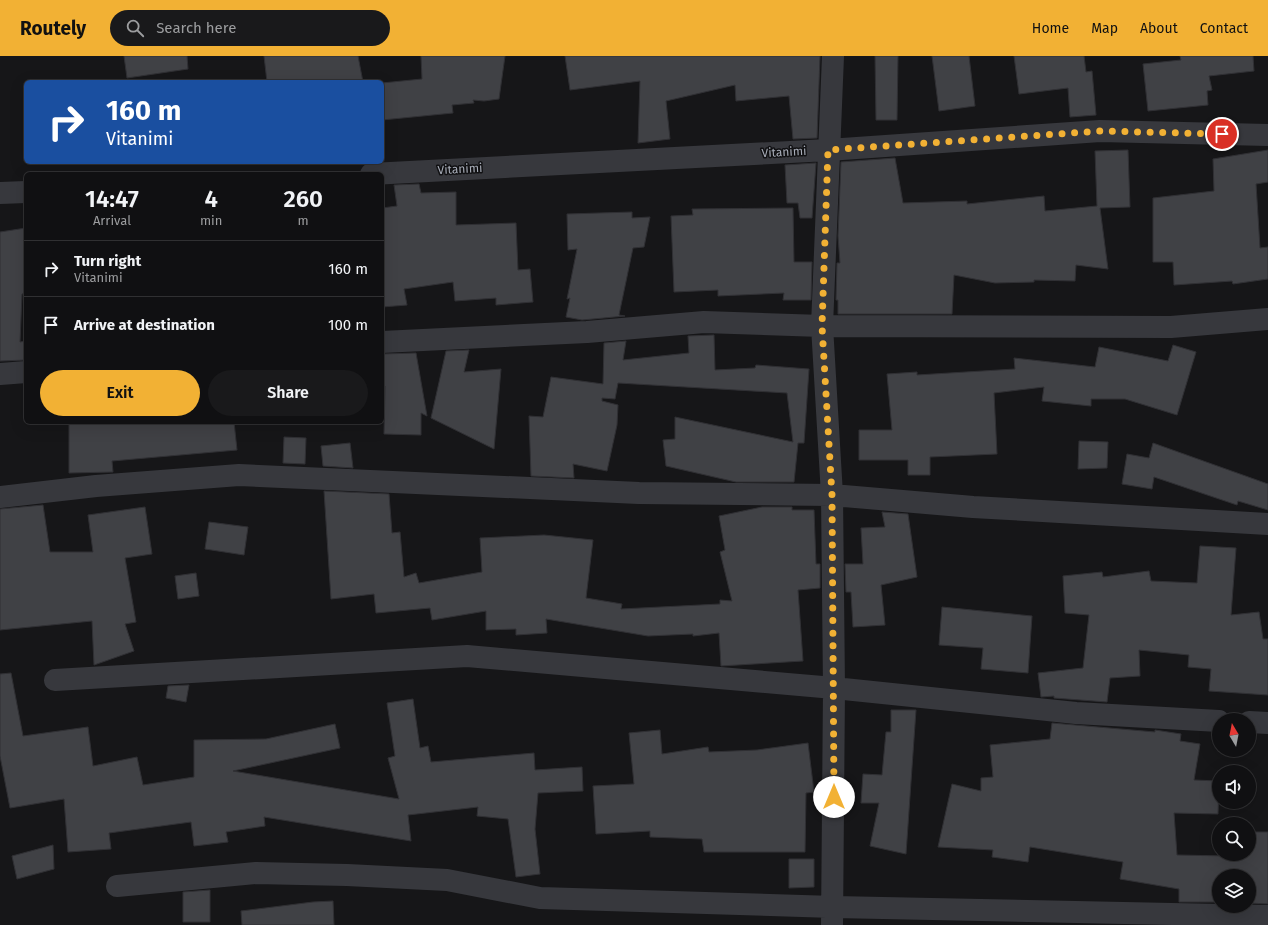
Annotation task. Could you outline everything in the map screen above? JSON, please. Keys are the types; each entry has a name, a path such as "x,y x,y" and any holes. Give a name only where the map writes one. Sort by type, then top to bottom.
{"street":[{"path":"833,56 822,326 832,495 834,688 833,916"},
{"name":"Vitanimi","path":"384,173 828,150 1100,131 1268,135"},
{"path":"0,193 24,192"},
{"path":"384,342 587,332 704,322 822,326 1171,327 1268,319"},
{"path":"0,374 24,372"},
{"path":"0,497 96,486 239,475 639,493 832,495 973,506 1268,524"},
{"path":"55,680 467,656 834,688 1076,713 1212,721"},
{"path":"1256,722 1268,723"},
{"path":"117,886 256,873 347,875 447,880 540,898 833,916 1268,916"}],"building":[{"path":"124,56 187,56 188,69 127,78"},
{"path":"264,56 358,56 363,80 267,80"},
{"path":"421,56 505,56 499,99 484,101 473,100 474,103 452,105 453,113 384,120 384,83 422,79"},
{"path":"565,56 820,56 817,138 793,139 789,96 736,101 735,85 666,101 670,139 638,143 640,81 570,90"},
{"path":"875,56 898,56 897,120 876,120"},
{"path":"932,56 969,56 975,106 939,111"},
{"path":"1014,56 1084,56 1086,72 1092,71 1096,115 1070,117 1068,88 1019,94"},
{"path":"1180,56 1253,56 1254,71 1209,76 1212,90 1207,91 1208,105 1148,111 1143,64 1181,60"},
{"path":"1128,150 1130,207 1100,208 1108,269 1076,265 1075,281 1034,280 1034,282 995,283 954,275 952,314 838,314 838,300 836,300 837,263 840,263 838,236 841,162 895,158 903,203 967,201 967,204 1044,196 1045,211 1097,206 1095,151"},
{"path":"1268,150 1268,182 1256,184 1260,248 1268,247 1268,279 1233,284 1232,281 1174,285 1173,262 1153,262 1153,198 1214,191 1213,159"},
{"path":"816,163 812,218 800,218 798,203 787,203 785,165"},
{"path":"419,184 421,193 456,192 456,225 516,223 518,270 530,269 533,302 496,305 496,298 455,301 453,282 404,289 407,305 384,307 384,208 397,206 394,185"},
{"path":"793,208 794,262 812,262 811,300 783,300 784,293 718,296 718,290 674,292 671,216 693,215 692,209"},
{"path":"632,212 632,218 650,217 644,247 633,248 619,315 625,316 582,320 566,317 570,298 567,299 577,249 568,250 567,214"},
{"path":"24,228 24,294 22,294 20,342 24,341 24,360 0,361 0,232"},
{"path":"714,335 715,370 755,368 756,365 809,369 804,443 798,443 794,482 736,482 666,466 663,440 675,439 675,417 793,442 787,393 618,383 615,399 602,398 602,401 618,405 617,425 607,471 573,464 574,478 531,476 529,416 543,417 551,377 603,384 604,343 626,341 623,360 689,353 688,336"},
{"path":"1173,345 1196,352 1177,415 1125,399 1091,399 1091,406 1042,401 1044,387 994,393 997,454 930,457 930,475 908,475 908,460 859,460 859,430 892,430 887,374 917,372 917,375 1015,369 1014,358 1095,367 1099,347 1168,361"},
{"path":"469,350 464,372 501,369 494,449 431,418 446,351"},
{"path":"416,353 427,416 421,413 421,435 384,434 384,354"},
{"path":"69,424 234,424 237,450 112,461 113,472 69,473"},
{"path":"284,437 306,438 305,464 283,463"},
{"path":"1079,441 1108,442 1107,468 1078,469"},
{"path":"350,443 353,468 323,466 321,446"},
{"path":"1153,443 1268,484 1268,510 1238,501 1237,505 1154,477 1152,489 1122,484 1127,454 1149,458"},
{"path":"324,491 389,494 392,533 400,532 404,577 416,573 419,583 482,572 480,538 544,535 593,540 586,598 622,604 621,609 720,604 720,600 732,601 720,552 725,550 719,516 762,507 792,507 792,510 814,510 816,564 820,564 820,588 798,590 803,661 721,666 719,633 693,636 693,634 648,636 546,619 547,633 516,635 516,629 486,630 486,611 432,620 430,608 376,613 374,594 331,599"},
{"path":"43,505 50,552 93,552 88,515 145,507 152,554 125,558 136,622 125,624 134,651 94,665 92,621 0,630 0,509"},
{"path":"882,512 908,514 917,577 881,585 885,625 853,627 851,592 846,592 845,564 863,564 861,528 885,527"},
{"path":"209,522 248,527 244,555 205,549"},
{"path":"1200,546 1236,548 1231,615 1259,612 1263,639 1268,639 1268,695 1209,691 1211,669 1188,667 1189,655 1139,650 1140,676 1110,678 1107,702 1054,698 1054,696 1041,697 1038,673 1083,668 1089,615 1065,613 1063,576 1102,572 1103,577 1149,571 1151,581 1197,583"},
{"path":"196,573 199,596 178,599 175,576"},
{"path":"942,607 1032,616 1028,673 981,669 983,648 939,645"},
{"path":"11,673 23,736 88,727 93,766 137,757 143,785 194,777 194,740 266,739 335,724 340,748 233,771 399,799 388,758 395,756 387,703 413,699 420,748 428,746 431,762 534,753 535,770 582,767 583,791 538,793 535,829 540,874 516,877 508,819 477,816 478,807 408,815 411,841 264,817 265,826 226,832 228,842 194,846 191,822 109,833 111,849 68,852 64,799 10,808 0,756 0,674"},
{"path":"189,685 186,702 166,698 168,686"},
{"path":"891,710 916,710 906,854 870,846 879,803 861,803 863,774 882,775 886,732 891,732"},
{"path":"1052,723 1155,732 1155,730 1181,734 1180,741 1200,744 1194,780 1212,781 1212,809 1218,809 1218,814 1174,813 1177,855 1212,856 1212,861 1256,861 1256,832 1268,832 1268,904 1256,903 1256,869 1212,869 1212,902 1179,902 1179,889 1120,879 1123,862 1030,847 1028,862 992,857 993,850 938,847 952,784 981,791 981,778 993,777 990,745 1050,739"},
{"path":"660,730 662,754 708,747 709,752 757,750 808,743 814,792 806,793 805,852 704,852 702,839 650,837 650,831 596,834 593,786 634,784 629,733"},
{"path":"53,845 54,869 17,879 12,856"},
{"path":"789,859 814,859 814,887 789,888"},
{"path":"210,890 210,922 183,922 183,892"},
{"path":"333,901 334,925 242,925 241,911"}],"route":[{"path":"834,797 832,495 822,326 828,150 1100,131 1222,134"}]}
